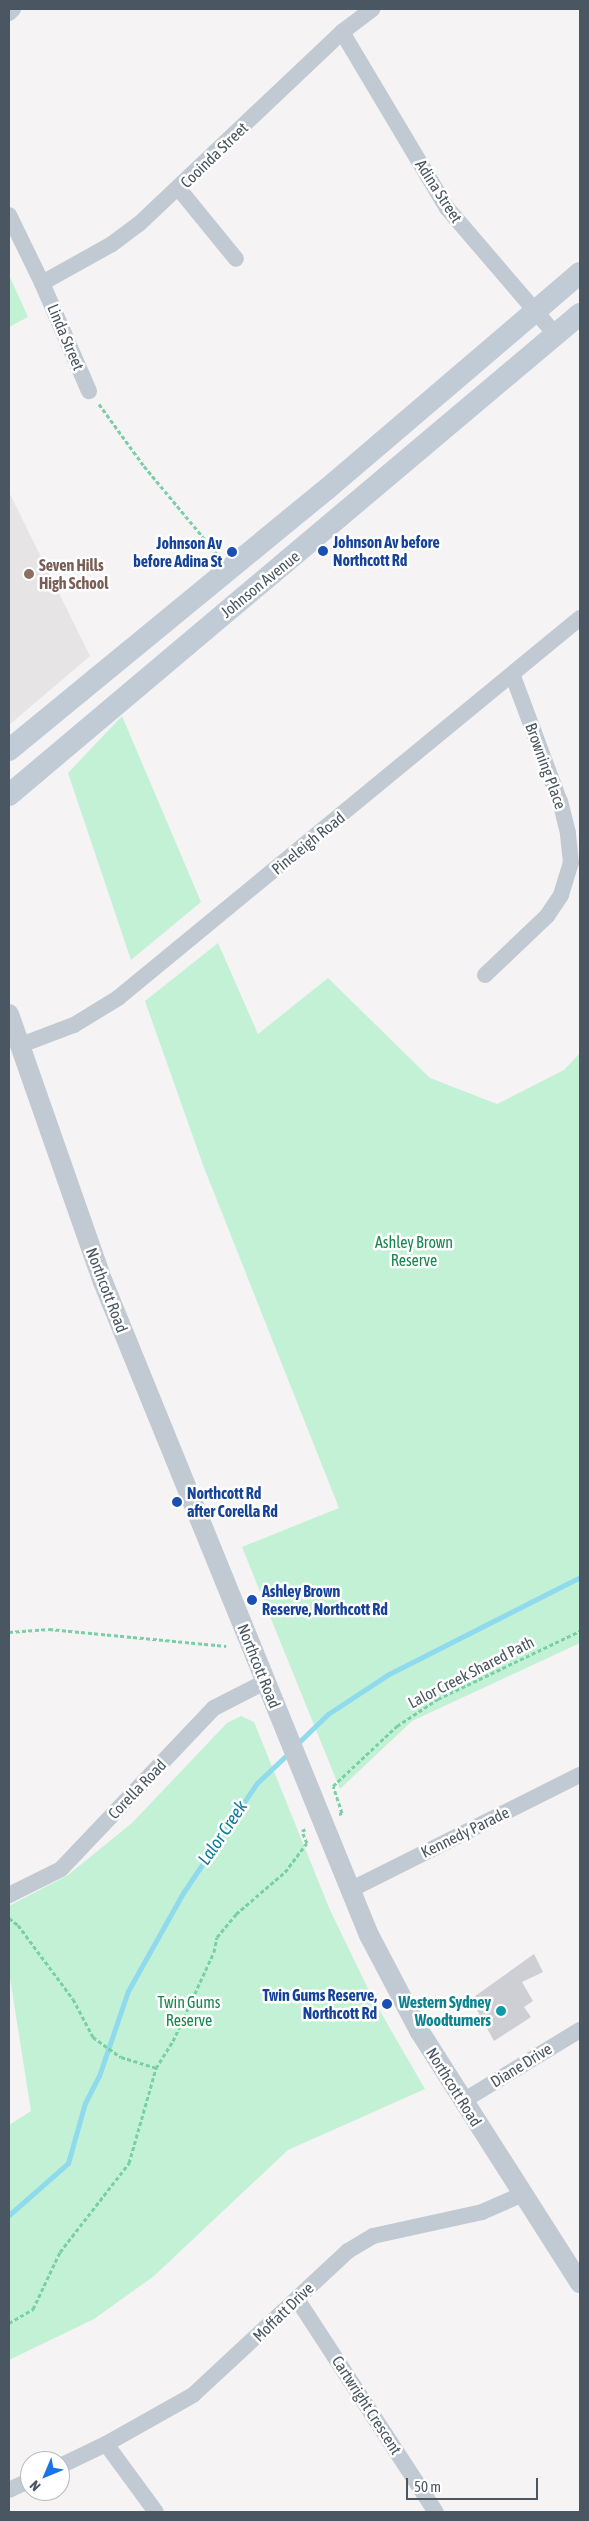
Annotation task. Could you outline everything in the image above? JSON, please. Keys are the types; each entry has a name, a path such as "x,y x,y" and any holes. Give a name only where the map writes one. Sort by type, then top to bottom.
{"main road":[{"name":"Johnson Avenue","path":"9,750 327,490 580,272"},
{"name":"Johnson Avenue","path":"9,795 580,314"}],"street":[{"path":"9,13 13,9"},
{"name":"Cooinda Street","path":"42,282 112,244 179,189 342,32 372,9"},
{"name":"Adina Street","path":"342,32 447,208 556,335"},
{"path":"179,189 236,260"},
{"name":"Linda Street","path":"9,215 42,282 89,391"},
{"name":"Pineleigh Road","path":"21,1045 74,1025 118,998 513,676 580,618"},
{"name":"Browning Place","path":"485,975 547,916 561,895 571,863 568,833 560,802 513,676"},
{"name":"Northcott Road","path":"9,1014 100,1273 264,1682 288,1736 350,1890 392,1981 463,2101 580,2283"},
{"name":"Corella Road","path":"9,1895 61,1868 214,1708 264,1682"},
{"name":"Kennedy Parade","path":"350,1890 580,1775"},
{"name":"Diane Drive","path":"463,2101 580,2030"},
{"name":"Moffatt Drive","path":"70,2461 106,2444 193,2395 348,2251 372,2236 482,2212 523,2194"},
{"name":"Cartwright Crescent","path":"297,2299 436,2512"},
{"path":"106,2444 156,2512"}],"path":[{"path":"89,391 144,466 218,555"},
{"path":"9,1632 48,1629 226,1646"},
{"name":"Lalor Creek Shared Path","path":"342,1813 333,1786 397,1726 438,1699 580,1631"},
{"path":"9,2323 33,2309 60,2252 129,2163 156,2068 173,2041 214,1952 217,1937 236,1914 285,1872 306,1843 302,1830"},
{"path":"9,1918 18,1925 73,1999 98,2041 121,2057 156,2068"}],"shaded area":[{"name":"Seven Hills High School","path":"9,492 90,656 9,725"}],"green space":[{"path":"9,275 28,317 9,327"},
{"path":"122,716 201,902 131,960 68,773"},
{"name":"Ashley Brown Reserve","path":"218,943 258,1034 328,978 430,1078 497,1104 564,1070 580,1053 580,1643 412,1721 340,1789 242,1547 339,1508 203,1165 145,1001"},
{"name":"Twin Gums Reserve","path":"241,1716 254,1722 330,1910 373,1999 425,2089 288,2150 154,2276 94,2319 9,2360 9,2125 31,2111 9,1972 9,1906 68,1875 132,1823 227,1723"}],"building":[{"name":"Western Sydney Woodturners","path":"534,1954 543,1972 522,1982 533,2001 524,2007 531,2017 494,2041 471,1999"}],"waterway":[{"name":"Lalor Creek","path":"297,1744 328,1714 389,1674 580,1577"},
{"name":"Lalor Creek","path":"9,2215 68,2163 85,2103 99,2076 128,1991 183,1893 257,1783 290,1752"}],"place":[{"name":"Johnson Av before Northcott Rd","path":"323,551"},
{"name":"Johnson Av before Adina St","path":"232,552"},
{"name":"Seven Hills High School","path":"29,574"},
{"name":"Northcott Rd after Corella Rd","path":"177,1502"},
{"name":"Ashley Brown Reserve, Northcott Rd","path":"252,1600"},
{"name":"Twin Gums Reserve, Northcott Rd","path":"387,2004"},
{"name":"Western Sydney Woodturners","path":"501,2011"}]}
